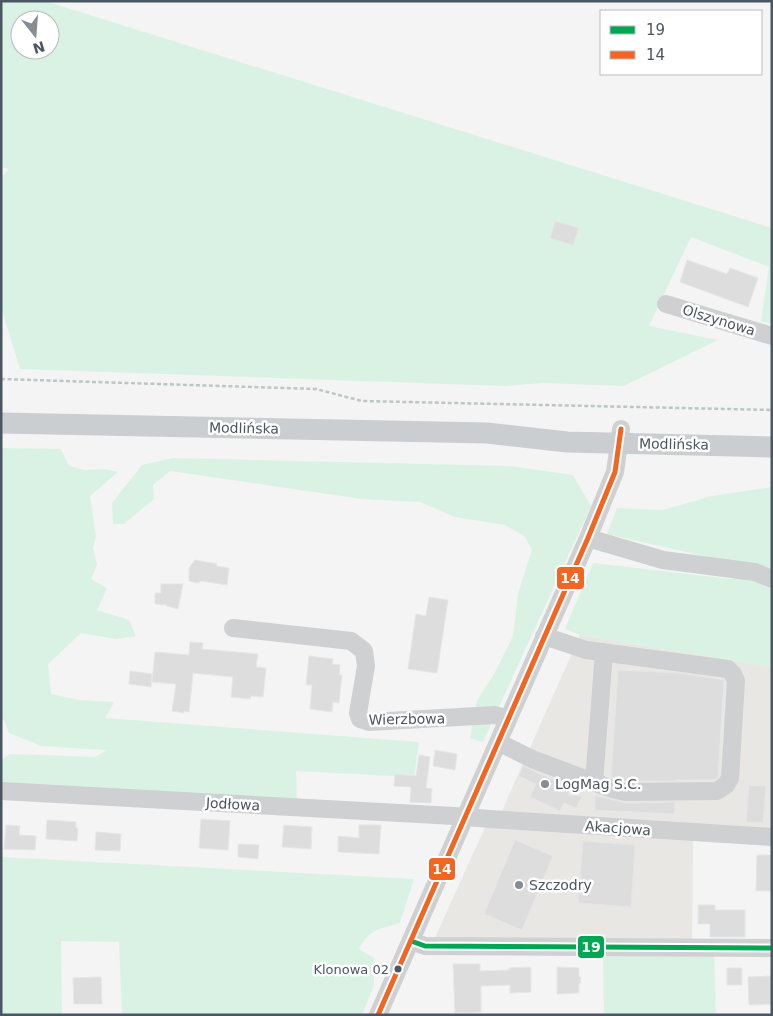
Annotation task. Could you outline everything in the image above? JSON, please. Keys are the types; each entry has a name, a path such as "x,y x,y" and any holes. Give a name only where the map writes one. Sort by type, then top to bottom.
{"main road":[{"name":"Modlińska","path":"1,423 487,433 567,442 620,436 772,433"},
{"name":"Modlińska","path":"620,436 772,446"}],"street":[{"name":"Olszynowa","path":"666,304 772,336"},
{"path":"378,1015 588,538 614,472 620,436"},
{"path":"588,538 663,560 755,572 772,579"},
{"name":"Wierzbowa","path":"233,628 351,641 364,651 366,666 358,713 360,719 369,722 495,715 508,719"},
{"path":"498,742 532,759 612,789 626,792 717,791 726,785 730,778 736,681 733,674 728,670 586,650 544,636"},
{"path":"594,782 604,652"},
{"name":"Jodłowa","path":"1,791 465,816"},
{"name":"Akacjowa","path":"465,816 490,820 772,837"},
{"path":"411,940 425,946 772,948"}],"path":[{"path":"1,379 316,389 362,402 772,410"}],"shaded area":[{"path":"580,635 772,667 772,831 501,813"},
{"path":"486,825 693,838 692,944 433,942"}],"green space":[{"path":"1,1 45,1 772,228 772,324 761,321 769,267 691,237 649,326 718,340 624,386 542,383 506,386 20,369 1,307 1,177 9,169 1,167"},
{"path":"1,448 61,449 69,466 85,470 104,469 118,472 90,496 96,537 93,547 97,565 91,579 107,588 97,610 129,620 136,636 116,639 81,633 48,664 51,694 79,700 114,702 105,718 419,742 414,777 296,771 297,801 1,784 1,760 10,754 95,757 107,750 41,746 9,733 4,720 1,719"},
{"path":"173,458 510,466 573,475 591,506 483,742 470,738 477,700 493,676 513,636 518,594 532,550 525,537 505,525 455,517 420,502 362,499 170,471 153,485 154,499 124,524 113,524 112,503 142,465"},
{"path":"772,487 772,667 580,635 565,629 593,563 731,579 769,571 607,534 617,508 663,510 712,496"},
{"path":"1,857 414,879 400,923 371,934 359,949 374,958 374,985 362,1015 122,1015 119,942 61,941 62,1015 1,1015"},
{"path":"603,952 714,952 716,1015 604,1015"}],"building":[{"path":"555,221 579,228 573,245 550,238"},
{"path":"687,260 727,274 730,268 758,278 748,307 680,282"},
{"path":"195,560 229,568 227,585 189,581 189,568"},
{"path":"161,584 183,584 178,609 167,605 155,604 155,593 161,593"},
{"path":"429,597 448,600 437,673 408,669 416,614 426,616"},
{"path":"190,642 203,643 202,649 258,654 256,667 266,668 263,697 251,696 250,699 231,697 233,677 193,673 189,712 172,711 176,684 152,682 155,652 189,655"},
{"path":"309,656 333,659 332,664 340,665 339,675 342,675 339,703 333,702 332,712 310,709 312,685 306,685"},
{"path":"618,670 679,673 724,680 718,778 714,780 627,781 611,777"},
{"path":"130,671 152,674 151,687 129,684"},
{"path":"435,750 457,754 455,770 433,766"},
{"path":"419,755 430,757 426,788 432,789 431,803 410,802 411,787 394,786 395,774 416,776"},
{"path":"523,766 571,788 568,795 582,796 576,808 564,803 560,811 530,797 536,784 519,776"},
{"path":"749,785 766,786 763,823 746,822"},
{"path":"595,796 626,803 675,802 674,814 595,810"},
{"path":"201,819 230,821 228,850 199,848"},
{"path":"47,820 76,822 76,828 78,828 77,841 46,839"},
{"path":"6,825 20,826 19,835 36,836 35,850 4,849"},
{"path":"284,825 312,827 311,849 282,847"},
{"path":"359,825 381,825 379,854 338,852 338,836 359,838"},
{"path":"96,832 121,834 120,851 95,850"},
{"name":"Szczodry","path":"515,840 553,856 522,930 484,914"},
{"path":"583,841 635,845 631,907 578,903"},
{"path":"238,844 259,845 258,859 238,857"},
{"path":"757,855 772,855 772,891 756,891"},
{"path":"698,905 715,905 715,910 745,910 745,937 710,937 710,924 698,924"},
{"path":"453,964 480,964 480,971 531,967 531,992 510,993 510,985 481,986 481,1012 455,1013"},
{"path":"557,967 579,968 579,976 581,978 579,993 557,994"},
{"path":"727,968 742,968 742,985 727,985"},
{"path":"772,976 772,1004 749,1005 748,977"},
{"path":"101,977 102,1004 74,1004 73,978"}],"transit line":[{"name":"14","path":"378,1015 588,538 615,472 621,429"},
{"name":"19","path":"411,941 425,946 772,948"}],"place":[{"name":"LogMag S.C.","path":"545,784"},
{"name":"Szczodry","path":"519,885"},
{"name":"Klonowa 02","path":"398,969"}]}
